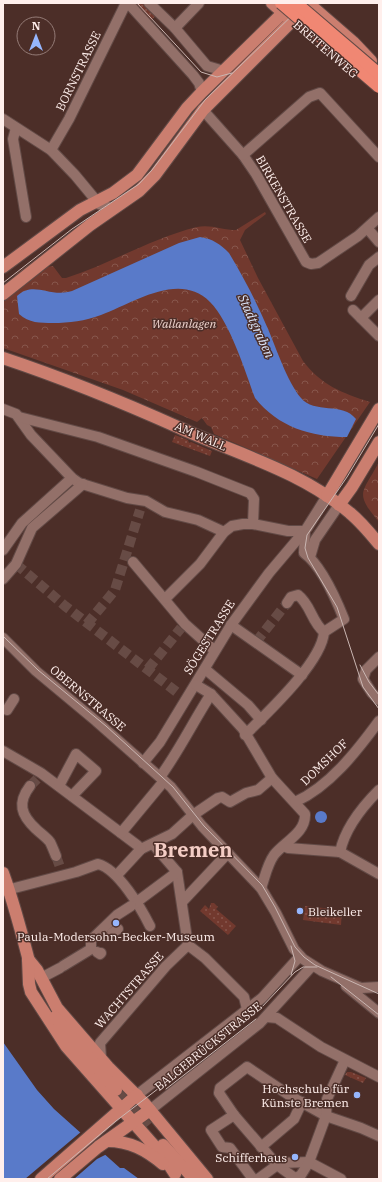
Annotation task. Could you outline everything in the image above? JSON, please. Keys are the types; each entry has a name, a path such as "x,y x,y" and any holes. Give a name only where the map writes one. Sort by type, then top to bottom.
{"highway":[{"path":"295,3 379,74"},
{"path":"282,8 379,87"}],"main road":[{"name":"BREITENWEG","path":"272,3 282,8 293,21 379,94"},
{"path":"3,267 80,210 113,193 137,175 187,108 224,71 282,8 295,3"},
{"path":"3,294 88,227 139,191 155,175 203,110 293,21 309,3"},
{"name":"BREITENWEG","path":"309,3 353,42 379,68"},
{"path":"353,72 365,67 367,62 366,56"},
{"name":"AM WALL","path":"5,361 102,394 269,464 327,496 350,513 379,544"},
{"path":"327,496 379,409"},
{"path":"339,505 352,487 379,442"},
{"path":"3,873 5,892 17,912 19,926 33,978 48,1006 70,1037 116,1090"},
{"path":"28,959 41,978 57,1008 101,1058 137,1095 207,1179"},
{"path":"28,959 29,984 38,1004 66,1046 164,1157 177,1177"},
{"path":"41,1179 137,1095"},
{"path":"60,1179 150,1110"},
{"path":"149,1129 194,1179"},
{"path":"111,1140 130,1143 139,1147 177,1177"}],"street":[{"path":"127,3 193,74 199,83 202,92"},
{"name":"BORNSTRASSE","path":"51,150 69,119 127,3"},
{"path":"149,3 175,28 207,66 224,71"},
{"path":"175,28 199,3"},
{"path":"243,155 309,97 320,93 379,157"},
{"name":"BIRKENSTRASSE","path":"203,110 243,155 256,174 306,262 311,264 318,263 368,229"},
{"path":"3,119 51,150 75,175 96,201 103,206 113,209"},
{"path":"16,128 13,139 26,216"},
{"path":"379,218 368,229 379,242"},
{"path":"351,296 369,265 379,257"},
{"path":"361,318 379,300"},
{"path":"353,310 379,336"},
{"path":"3,409 9,410 19,417 98,437 144,452 250,494 254,499 253,524"},
{"path":"19,417 31,435 72,478 140,505 146,501 165,512 198,520 224,532"},
{"path":"16,564 4,547 22,523 72,478"},
{"path":"3,579 16,564 32,528 85,484"},
{"name":"SÖGESTRASSE","path":"144,763 160,742 182,696 196,685 214,650 231,625 257,588 305,531 327,496"},
{"path":"245,735 261,720 302,675 323,640 324,632 344,619 335,598 307,555 314,540 339,505"},
{"path":"165,600 200,564 224,532 232,526 253,524 280,530 305,531"},
{"name":"SÖGESTRASSE","path":"305,531 303,548 307,555"},
{"path":"133,562 165,600 183,626 214,650"},
{"path":"286,603 291,597 298,595 304,599 315,624 324,632"},
{"path":"231,625 302,675"},
{"name":"OBERNSTRASSE","path":"3,638 36,671 161,778 195,818 261,888 270,900 294,949 300,956 312,966 336,977"},
{"path":"379,657 369,666 364,674 366,685 379,700"},
{"path":"205,669 248,705 261,720"},
{"path":"196,685 211,694 243,729 245,735 272,778 305,814 306,818 302,827 275,854 267,867 261,888"},
{"path":"121,833 161,778 178,751 182,740 211,694"},
{"path":"7,710 14,699"},
{"name":"DOMSHOF","path":"295,802 308,796 323,784 365,740 379,721"},
{"path":"3,751 39,775 59,786 137,845 141,850"},
{"path":"59,786 76,754 96,771 72,796"},
{"path":"117,876 141,850 172,834 222,797 230,802 246,793 258,790 272,778"},
{"path":"30,786 25,792 21,804 23,812 35,828 50,841 56,856"},
{"path":"340,852 342,843 357,815 379,790"},
{"path":"153,844 177,872 188,944 205,958 244,997 247,1009"},
{"path":"284,846 288,848 340,852 379,874"},
{"path":"182,902 230,855"},
{"path":"5,892 62,872 98,864 117,876 134,904 150,926"},
{"path":"41,978 96,951 91,940 113,928 134,904 177,872"},
{"name":"WACHTSTRASSE","path":"101,1058 100,1043 166,966 188,944"},
{"name":"BALGEBRÜCKSTRASSE","path":"137,1095 268,992 300,956"},
{"name":"BALGEBRÜCKSTRASSE","path":"150,1110 267,1017 312,966"},
{"path":"336,977 361,988 379,987"},
{"path":"336,977 379,1013"},
{"path":"267,1017 277,1018 321,1047 379,1077"},
{"path":"345,1060 327,1099 326,1116 309,1162 301,1175 295,1179 277,1165 234,1115 219,1093 220,1088 247,1067 326,1116 379,1136"},
{"path":"261,1146 294,1119 302,1102"},
{"path":"234,1115 211,1130 222,1147 230,1148 253,1179"},
{"path":"258,1179 280,1163 309,1162 341,1179"}],"green space":[{"path":"131,3 145,3 158,14 150,21"},
{"name":"Wallanlagen","path":"265,212 266,214 245,230 240,240 258,278 303,361 317,376 333,387 370,402 317,479 214,434 211,427 207,425 202,418 197,422 123,390 3,348 3,302 46,267 53,266 62,278 66,278 99,266 147,244 197,227 207,226 236,230"},
{"path":"85,222 17,278 15,275"},
{"path":"175,435 188,440 189,443 191,442 212,451 210,456 172,442"},
{"path":"379,462 379,522 366,504 363,493"},
{"path":"211,903 214,903 218,907 216,909 236,926 228,935 200,911 205,905 209,909"},
{"path":"305,906 342,910 341,925 303,920"},
{"path":"347,1072 351,1072 366,1078 363,1083 345,1075"}],"water":[{"name":"Stadtgraben","path":"200,237 216,242 229,253 259,310 291,383 301,398 313,406 344,411 356,419 347,437 321,435 296,428 285,423 264,408 255,398 242,361 224,322 210,302 198,293 185,289 171,289 156,292 101,315 71,322 35,322 19,314 17,296 23,291 36,289 64,293 72,291 179,243"},
{"path":"319,811 323,811 327,817 323,823 319,823 315,819 315,815"},
{"path":"3,1042 37,1090 54,1109 120,1168 124,1168 139,1179 3,1179"}],"pier":[{"path":"82,1131 107,1154 97,1159 74,1179 25,1179"}],"tunnel":[{"path":"87,624 115,590 140,510"},
{"path":"16,564 65,606 178,693"},
{"path":"256,642 287,603"},
{"path":"148,669 181,628"},
{"path":"30,786 38,778"},
{"path":"56,856 61,870"},
{"path":"116,1090 149,1129"}],"tram line":[{"path":"137,3 201,72 217,77 232,73"},
{"path":"3,283 72,229 139,184 152,170 205,100 305,3"},
{"path":"379,424 347,477 307,535 305,548 308,558 337,607 363,687 379,709"},
{"path":"3,636 38,670 106,726 173,787 204,826 262,885 295,947 304,957 315,965 379,994"},
{"path":"360,665 369,682 379,695"},
{"path":"291,946 295,961 291,975"},
{"path":"47,1179 116,1121 159,1088 188,1062 261,1008 295,972 303,967 317,967"},
{"path":"331,977 379,1015"},
{"path":"166,1089 256,1019"}],"place":[{"name":"Bleikeller","path":"300,911"},
{"name":"Paula-Modersohn-Becker-Museum","path":"116,923"},
{"name":"Hochschule für Künste Bremen","path":"357,1095"},
{"name":"Schifferhaus","path":"295,1157"}],"district":[{"name":"Bremen","path":"193,849"}]}
